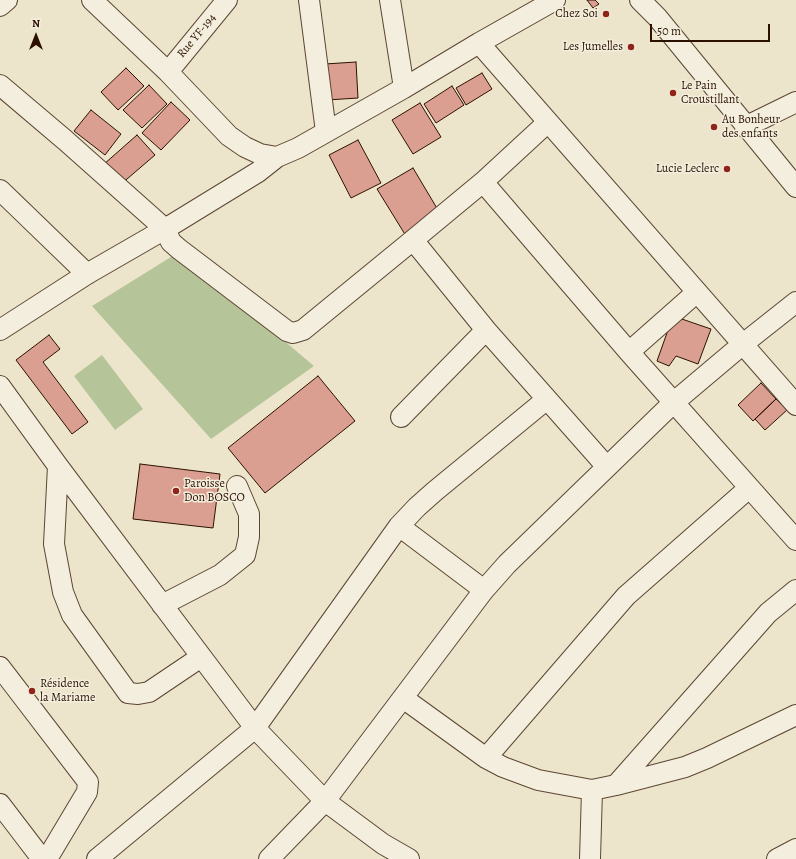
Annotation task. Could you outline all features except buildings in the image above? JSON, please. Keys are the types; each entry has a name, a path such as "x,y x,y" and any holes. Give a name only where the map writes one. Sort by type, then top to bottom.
{"street":[{"path":"0,6 6,0"},
{"path":"92,0 168,72 229,136 245,147 260,154 277,157"},
{"name":"Rue YF-194","path":"168,72 227,0"},
{"path":"309,0 326,132"},
{"path":"390,0 404,88"},
{"path":"0,330 87,274 166,229 258,172 277,157 298,148 555,0"},
{"path":"640,0 657,17 796,187"},
{"path":"479,43 796,405"},
{"path":"0,85 166,229 171,242 179,250 287,331 293,332 303,330 482,182 548,122"},
{"path":"745,126 796,102"},
{"path":"482,182 629,352 796,540"},
{"path":"1,193 87,274"},
{"path":"412,240 486,330 607,467"},
{"path":"629,352 697,292"},
{"path":"269,859 325,801 484,590 507,564 674,403 743,344 796,302"},
{"path":"401,417 486,330"},
{"path":"0,386 254,728 325,801 383,844 409,859"},
{"path":"97,859 254,728 399,526 417,506 547,399"},
{"path":"58,466 54,544 63,592 72,616 128,693 138,694 149,692 201,657"},
{"path":"162,605 220,575 245,555 249,537 249,514 237,486"},
{"path":"486,758 626,596 749,488"},
{"path":"399,526 484,590"},
{"path":"616,785 768,613 796,590"},
{"path":"0,667 88,782 87,792 47,859"},
{"path":"403,698 486,758 503,767 538,780 592,790 684,767 707,758 796,715"},
{"path":"590,859 592,790"},
{"path":"0,804 42,859"},
{"path":"777,859 796,850"}],"green space":[{"path":"179,252 314,366 211,439 92,306"},
{"path":"102,355 143,409 115,430 74,376"}],"place":[{"name":"Chez Soi","path":"606,14"},
{"name":"Les Jumelles","path":"631,47"},
{"name":"Le Pain Croustillant","path":"673,93"},
{"name":"Au Bonheur des enfants","path":"714,127"},
{"name":"Lucie Leclerc","path":"727,169"},
{"name":"Paroisse Don BOSCO","path":"176,491"},
{"name":"Résidence la Mariame","path":"32,691"}]}
